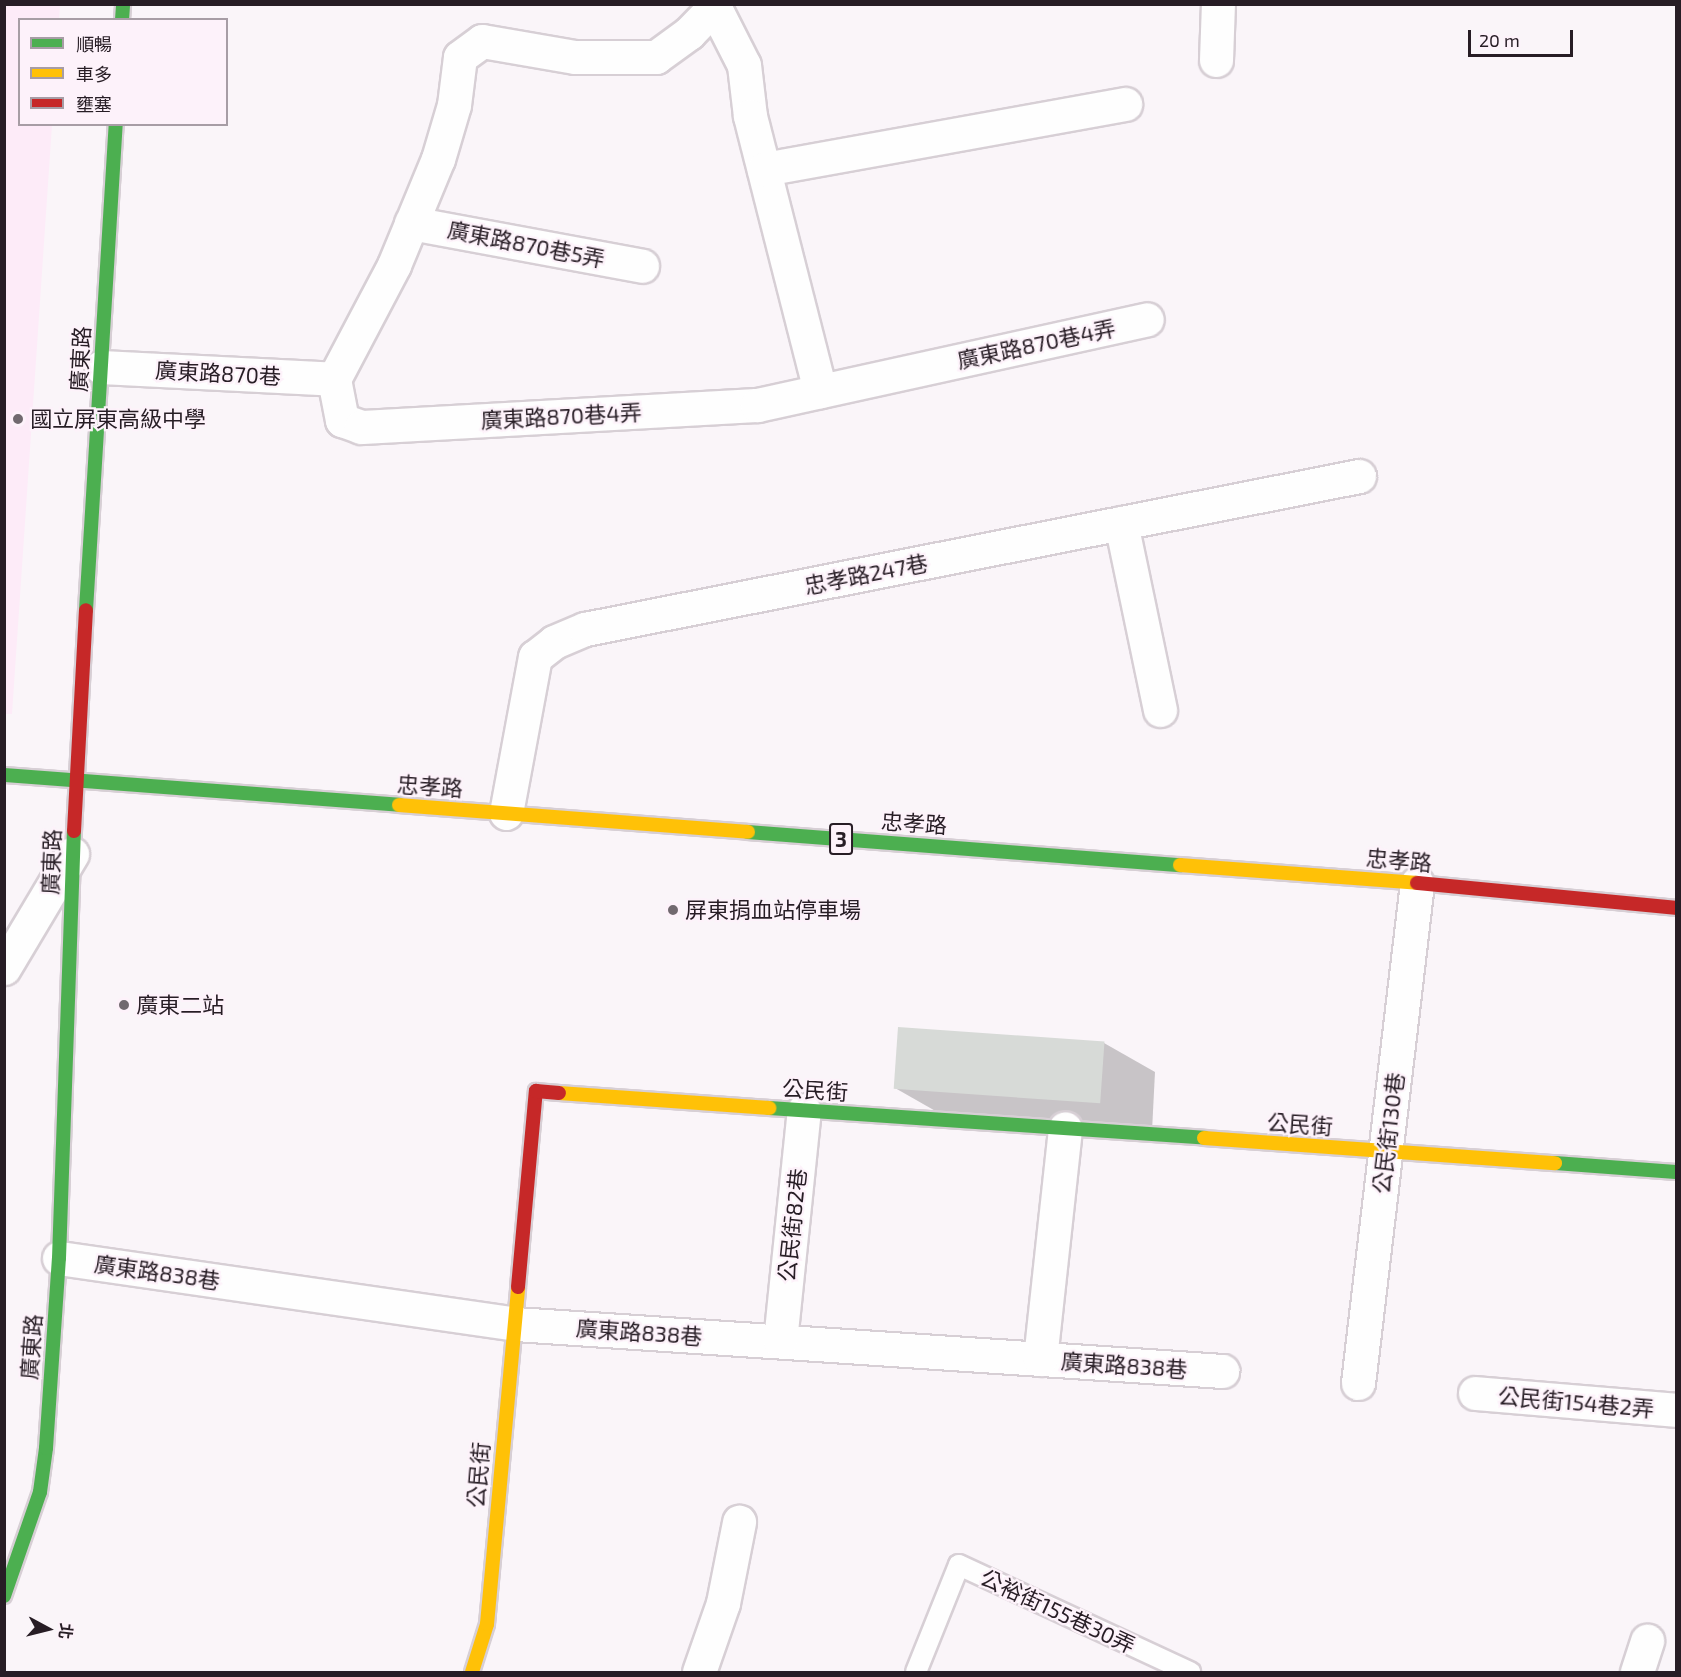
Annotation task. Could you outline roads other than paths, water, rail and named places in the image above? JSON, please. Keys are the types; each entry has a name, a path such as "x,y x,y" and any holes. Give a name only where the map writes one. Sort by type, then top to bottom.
{"street":[{"path":"1216,60 1218,4"},
{"path":"718,5 744,65 750,116 820,391"},
{"name":"廣東路870巷5弄","path":"334,379 411,223 438,159 454,105 460,57 482,41 575,57 656,57 689,33 718,5"},
{"path":"764,169 1125,104"},
{"name":"廣東路","path":"5,1594 39,1492 59,1258 72,854 116,126"},
{"name":"廣東路870巷5弄","path":"411,223 642,266"},
{"name":"廣東路870巷4弄","path":"334,379 342,420 361,427 757,405 1147,319"},
{"name":"廣東路870巷","path":"101,367 334,379"},
{"name":"忠孝路247巷","path":"506,813 535,657 554,642 585,629 1359,476"},
{"path":"1121,524 1160,710"},
{"name":"忠孝路","path":"4,775 1417,883 1677,908"},
{"path":"4,968 72,854"},
{"name":"公民街130巷","path":"1358,1383 1417,883"},
{"name":"公民街","path":"472,1672 487,1624 536,1091 1677,1172"},
{"name":"公民街82巷","path":"780,1341 804,1110"},
{"path":"1040,1359 1065,1128"},
{"name":"廣東路838巷","path":"59,1258 515,1324 1222,1371"},
{"name":"公民街154巷2弄","path":"1475,1393 1677,1410"},
{"path":"699,1672 723,1603 738,1522"},
{"path":"1637,1672 1647,1641"}],"lane":[{"name":"公裕街155巷30弄","path":"916,1672 959,1565 1190,1672"}],"place":[{"name":"國立屏東高級中學","path":"18,419"},
{"name":"屏東捐血站停車場","path":"673,910"},
{"name":"廣東二站","path":"124,1005"}]}
